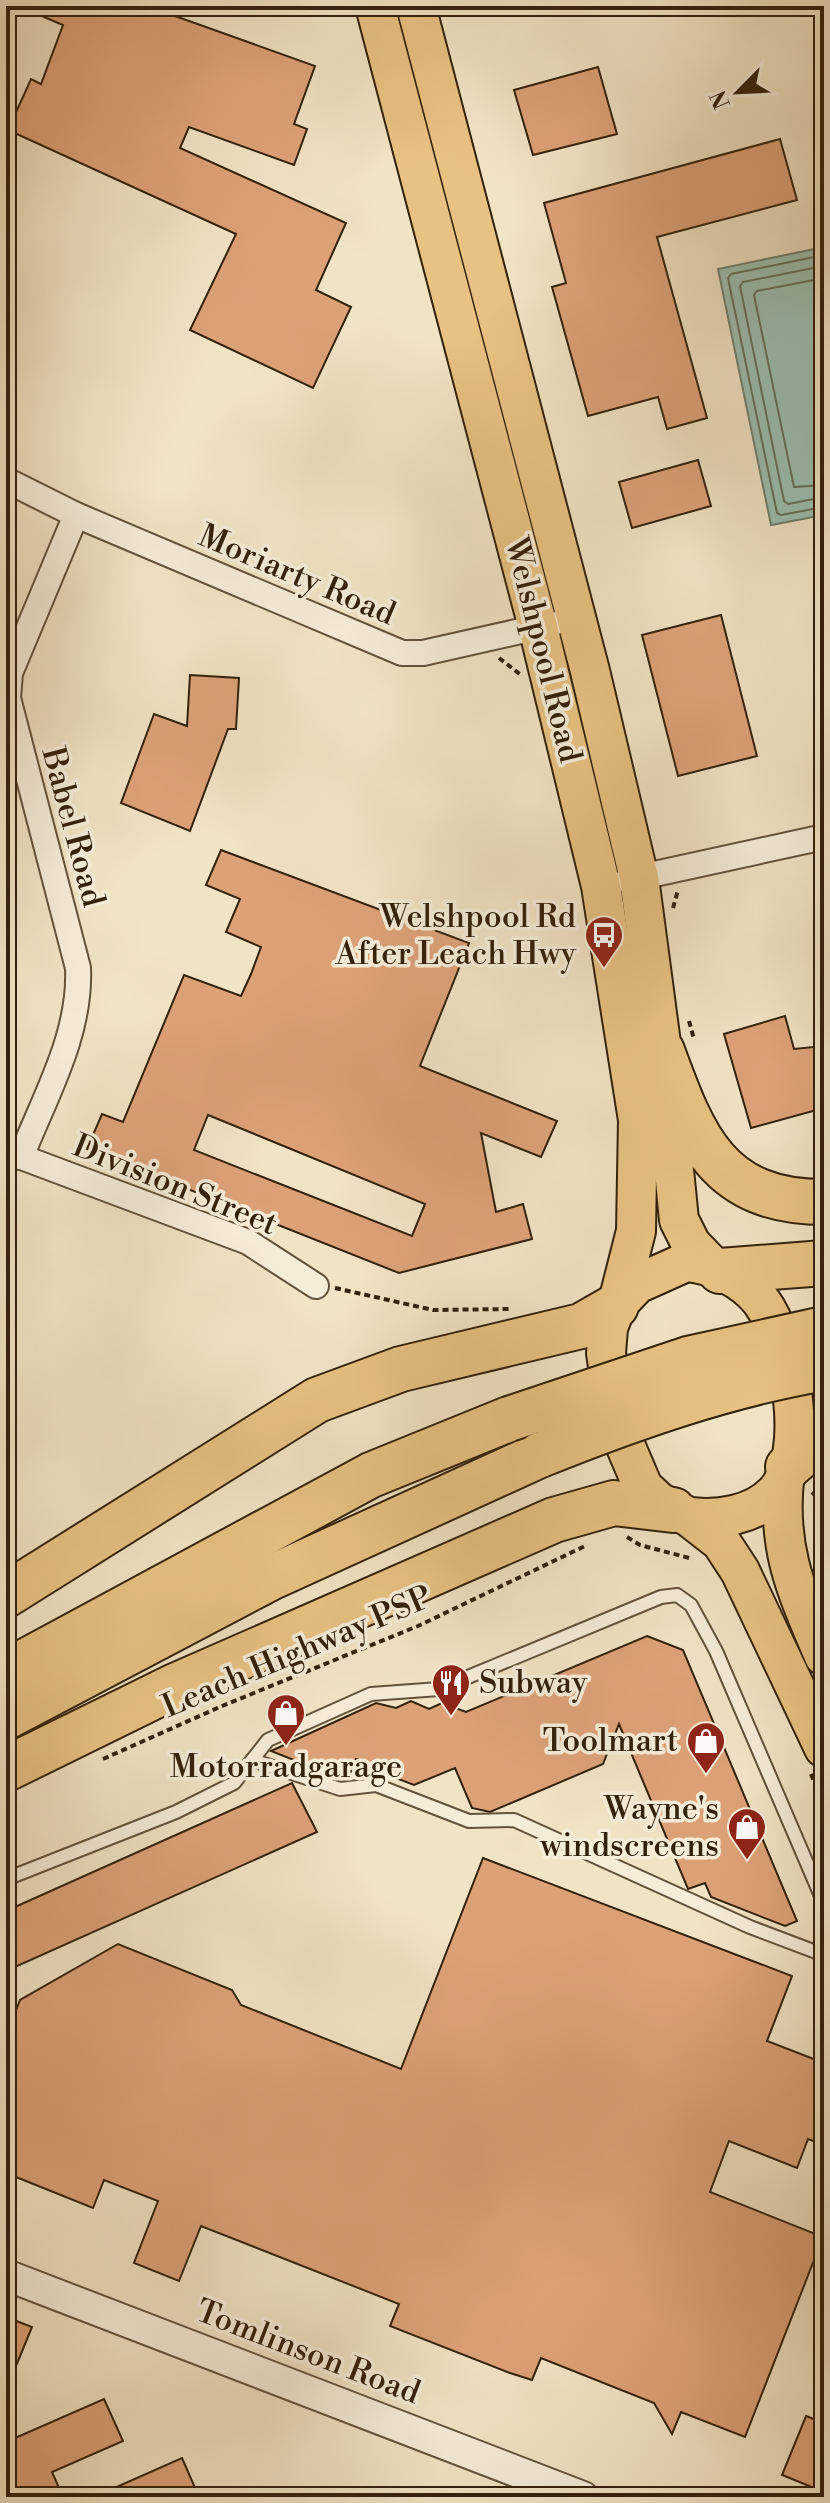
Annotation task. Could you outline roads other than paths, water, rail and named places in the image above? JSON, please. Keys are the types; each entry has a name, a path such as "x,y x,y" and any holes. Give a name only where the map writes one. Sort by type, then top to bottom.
{"highway":[{"path":"662,1051 692,1129 717,1163 763,1194 779,1200 824,1202"},
{"path":"718,1270 824,1263"},
{"path":"6,1595 317,1400 401,1369 581,1326 617,1304"},
{"path":"6,1672 371,1475 509,1419 688,1359 824,1329"},
{"path":"6,1717 270,1578 540,1455 695,1399 773,1377 824,1368"},
{"path":"786,1473 824,1436"},
{"path":"6,1769 173,1687 554,1520 614,1503 681,1514"}],"main road":[{"name":"Welshpool Road","path":"375,6 538,627 601,886 638,1120 636,1231 617,1304"},
{"name":"Welshpool Road","path":"416,6 590,671 639,878 662,1051 679,1220 691,1244 718,1270"},
{"path":"570,758 570,689 575,679 590,671"},
{"path":"815,1763 740,1571 721,1542 650,1495 637,1477 617,1426 606,1353 608,1328 617,1304 637,1284 679,1264 693,1263 732,1276 760,1299 780,1341 792,1398 794,1439 780,1522 794,1583 824,1656"},
{"path":"681,1514 720,1518 739,1514 769,1498 786,1473"}],"street":[{"name":"Moriarty Road","path":"6,480 76,515 402,653 423,653 576,618"},
{"name":"Babel Road","path":"13,1154 76,1021 79,996 78,968 8,698 10,673 76,515"},
{"path":"601,886 824,837"},
{"name":"Division Street","path":"13,1154 248,1242 316,1286"},
{"name":"Tomlinson Road","path":"6,2275 583,2497"}],"lane":[{"path":"6,1879 176,1812 234,1783 268,1740 371,1694 439,1689 661,1597 677,1595 691,1605 716,1651 824,1903"},
{"path":"252,1760 340,1789 376,1785 469,1821 514,1820 750,1927 824,1955"}],"water":[{"path":"824,247 824,515 771,525 718,269"}],"place":[{"name":"Welshpool Rd After Leach Hwy","path":"604,969"},
{"name":"Subway","path":"451,1717"},
{"name":"Motorradgarage","path":"286,1747"},
{"name":"Toolmart","path":"706,1775"},
{"name":"Wayne's windscreens","path":"747,1861"}]}
